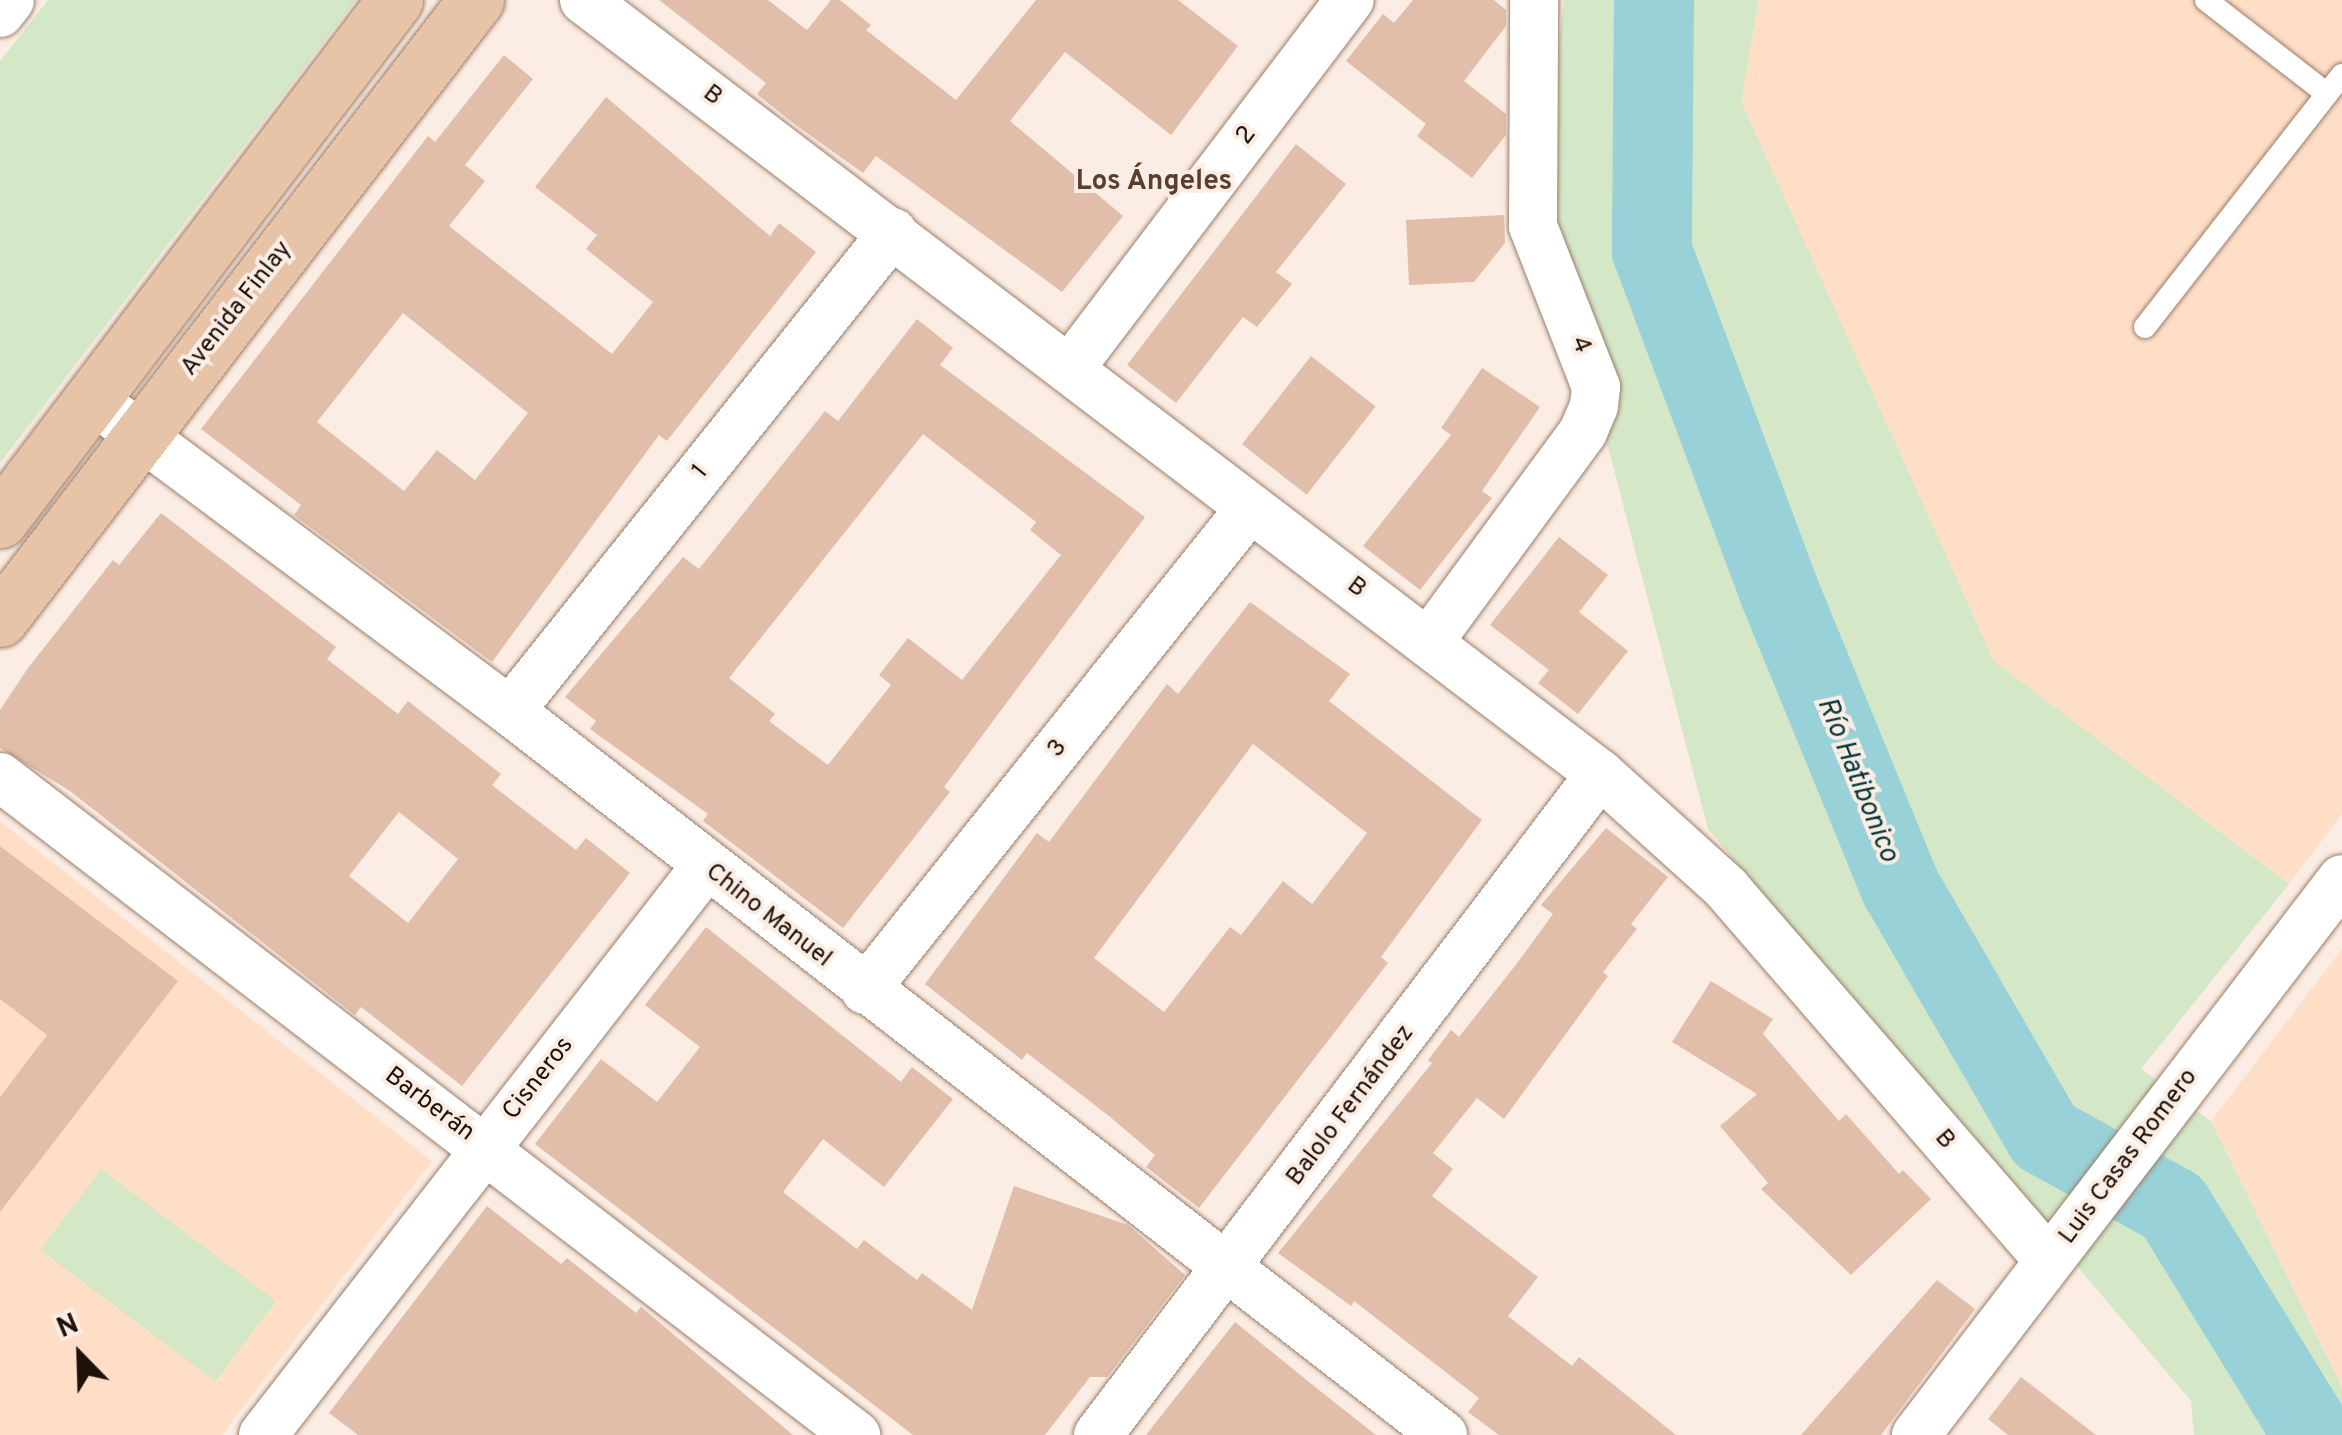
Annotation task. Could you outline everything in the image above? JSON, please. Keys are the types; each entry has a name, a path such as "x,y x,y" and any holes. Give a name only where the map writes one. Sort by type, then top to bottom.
{"main road":[{"path":"1,515 395,0"},
{"name":"Avenida Finlay","path":"0,619 476,0"}],"street":[{"path":"0,13 10,0"},
{"name":"B","path":"584,0 1600,774 1726,888 2049,1261"},
{"name":"2","path":"1070,367 1350,0"},
{"name":"4","path":"1428,642 1583,432 1594,406 1596,386 1532,226 1534,0"},
{"name":"1","path":"510,712 893,232"},
{"name":"Chino Manuel","path":"92,399 142,432 510,712 1226,1272 1444,1435"},
{"name":"3","path":"865,990 1250,508"},
{"path":"1,515 52,551"},
{"name":"Balolo Fernández","path":"1098,1435 1226,1272 1600,774"},
{"name":"Barberán","path":"0,777 856,1435"},
{"name":"Cisneros","path":"285,1428 485,1148 705,867"},
{"name":"Luis Casas Romero","path":"1916,1435 2342,879"}],"lane":[{"path":"2206,0 2327,94"},
{"path":"2145,327 2342,74"}],"shaded area":[{"path":"1759,0 2342,0 2342,814 2289,884 1994,661 1741,101"},
{"path":"0,821 432,1161 222,1435 0,1435"},
{"path":"2342,949 2342,1387 2211,1121"}],"green space":[{"path":"48,0 356,0 0,463 0,61"},
{"path":"1564,0 1759,0 1741,101 1994,661 2289,884 2141,1069 2211,1121 2342,1387 2342,1435 2194,1435 2191,1401 1708,829 1541,191"},
{"path":"101,1169 276,1301 215,1381 40,1250"}],"building":[{"path":"659,0 768,0 807,30 831,0 840,0 871,25 866,30 956,100 1036,0 1178,0 1238,46 1171,135 1065,52 1010,121 1123,216 1062,292 876,156 863,173 793,123 757,94 766,83"},
{"path":"1413,0 1494,0 1506,10 1506,26 1464,81 1506,114 1506,135 1472,178 1417,136 1426,124 1346,61 1383,14 1394,23"},
{"path":"504,55 533,79 465,165 485,181 449,226 612,354 653,302 586,249 597,235 535,187 606,97 770,236 779,223 816,252 667,441 659,435 492,662 294,515 301,505 201,429 428,136 435,142","holes":["403,313 528,413 475,480 437,450 404,491 317,422"]},
{"path":"1296,144 1346,184 1276,272 1292,284 1257,327 1243,317 1176,403 1127,365"},
{"path":"1504,215 1505,243 1474,282 1409,285 1406,220"},
{"path":"917,319 953,348 940,365 1145,517 944,787 950,792 843,928 703,821 708,814 590,729 596,721 565,697 683,557 699,569 825,411 838,421","holes":["923,434 1036,522 1030,530 1061,555 962,680 908,638 879,675 891,685 828,765 769,721 775,714 729,678"]},
{"path":"1311,356 1376,406 1307,495 1242,444"},
{"path":"1482,368 1540,407 1482,491 1492,498 1420,590 1363,546 1451,435 1441,428"},
{"path":"161,513 336,647 327,659 398,714 408,701 501,774 492,785 576,850 586,838 630,873 462,1086 361,1007 355,1015 70,791 0,748 0,710 113,560 119,565","holes":["399,812 458,859 408,923 349,876"]},
{"path":"1559,537 1608,575 1579,612 1628,651 1578,714 1538,683 1549,670 1490,625"},
{"path":"1250,602 1350,674 1329,701 1482,820 1381,957 1388,963 1199,1208 1146,1167 1155,1155 1109,1116 1027,1053 1022,1060 925,984 1037,833 1049,842 1167,684 1178,694","holes":["1253,744 1367,833 1312,904 1283,881 1241,935 1230,927 1164,1012 1094,958"]},
{"path":"1606,828 1668,877 1631,924 1637,929 1603,972 1608,976 1504,1119 1477,1098 1433,1153 1453,1169 1432,1196 1538,1277 1508,1316 1572,1366 1579,1357 1676,1435 1499,1435 1468,1412 1479,1398 1354,1301 1351,1306 1278,1253 1432,1063 1428,1060 1451,1030 1459,1037 1518,962 1553,914 1541,905"},
{"path":"0,846 178,981 0,1212 0,1097 47,1035 0,999"},
{"path":"706,927 901,1082 912,1067 953,1099 884,1187 823,1139 783,1192 857,1249 864,1240 917,1280 922,1273 972,1310 1014,1186 1128,1225 1185,1275 1107,1377 1090,1377 1045,1435 913,1435 535,1144 601,1059 657,1102 700,1047 645,1005"},
{"path":"1711,981 1773,1019 1763,1034 1839,1121 1846,1114 1899,1174 1903,1170 1931,1199 1851,1275 1761,1189 1768,1183 1720,1126 1757,1094 1672,1042"},
{"path":"487,1206 561,1264 567,1258 636,1313 641,1307 793,1435 358,1435 329,1413"},
{"path":"1937,1280 1975,1309 1881,1435 1801,1435"},
{"path":"1235,1322 1319,1390 1376,1435 1146,1435"},
{"path":"2021,1377 2096,1435 2008,1435 1988,1419"}],"waterway":[{"name":"Río Hatibonico","path":"1654,0 1652,251 1779,591 1901,888 2045,1136 2173,1207 2313,1435"}],"district":[{"name":"Los Ángeles","path":"1154,182"}]}
